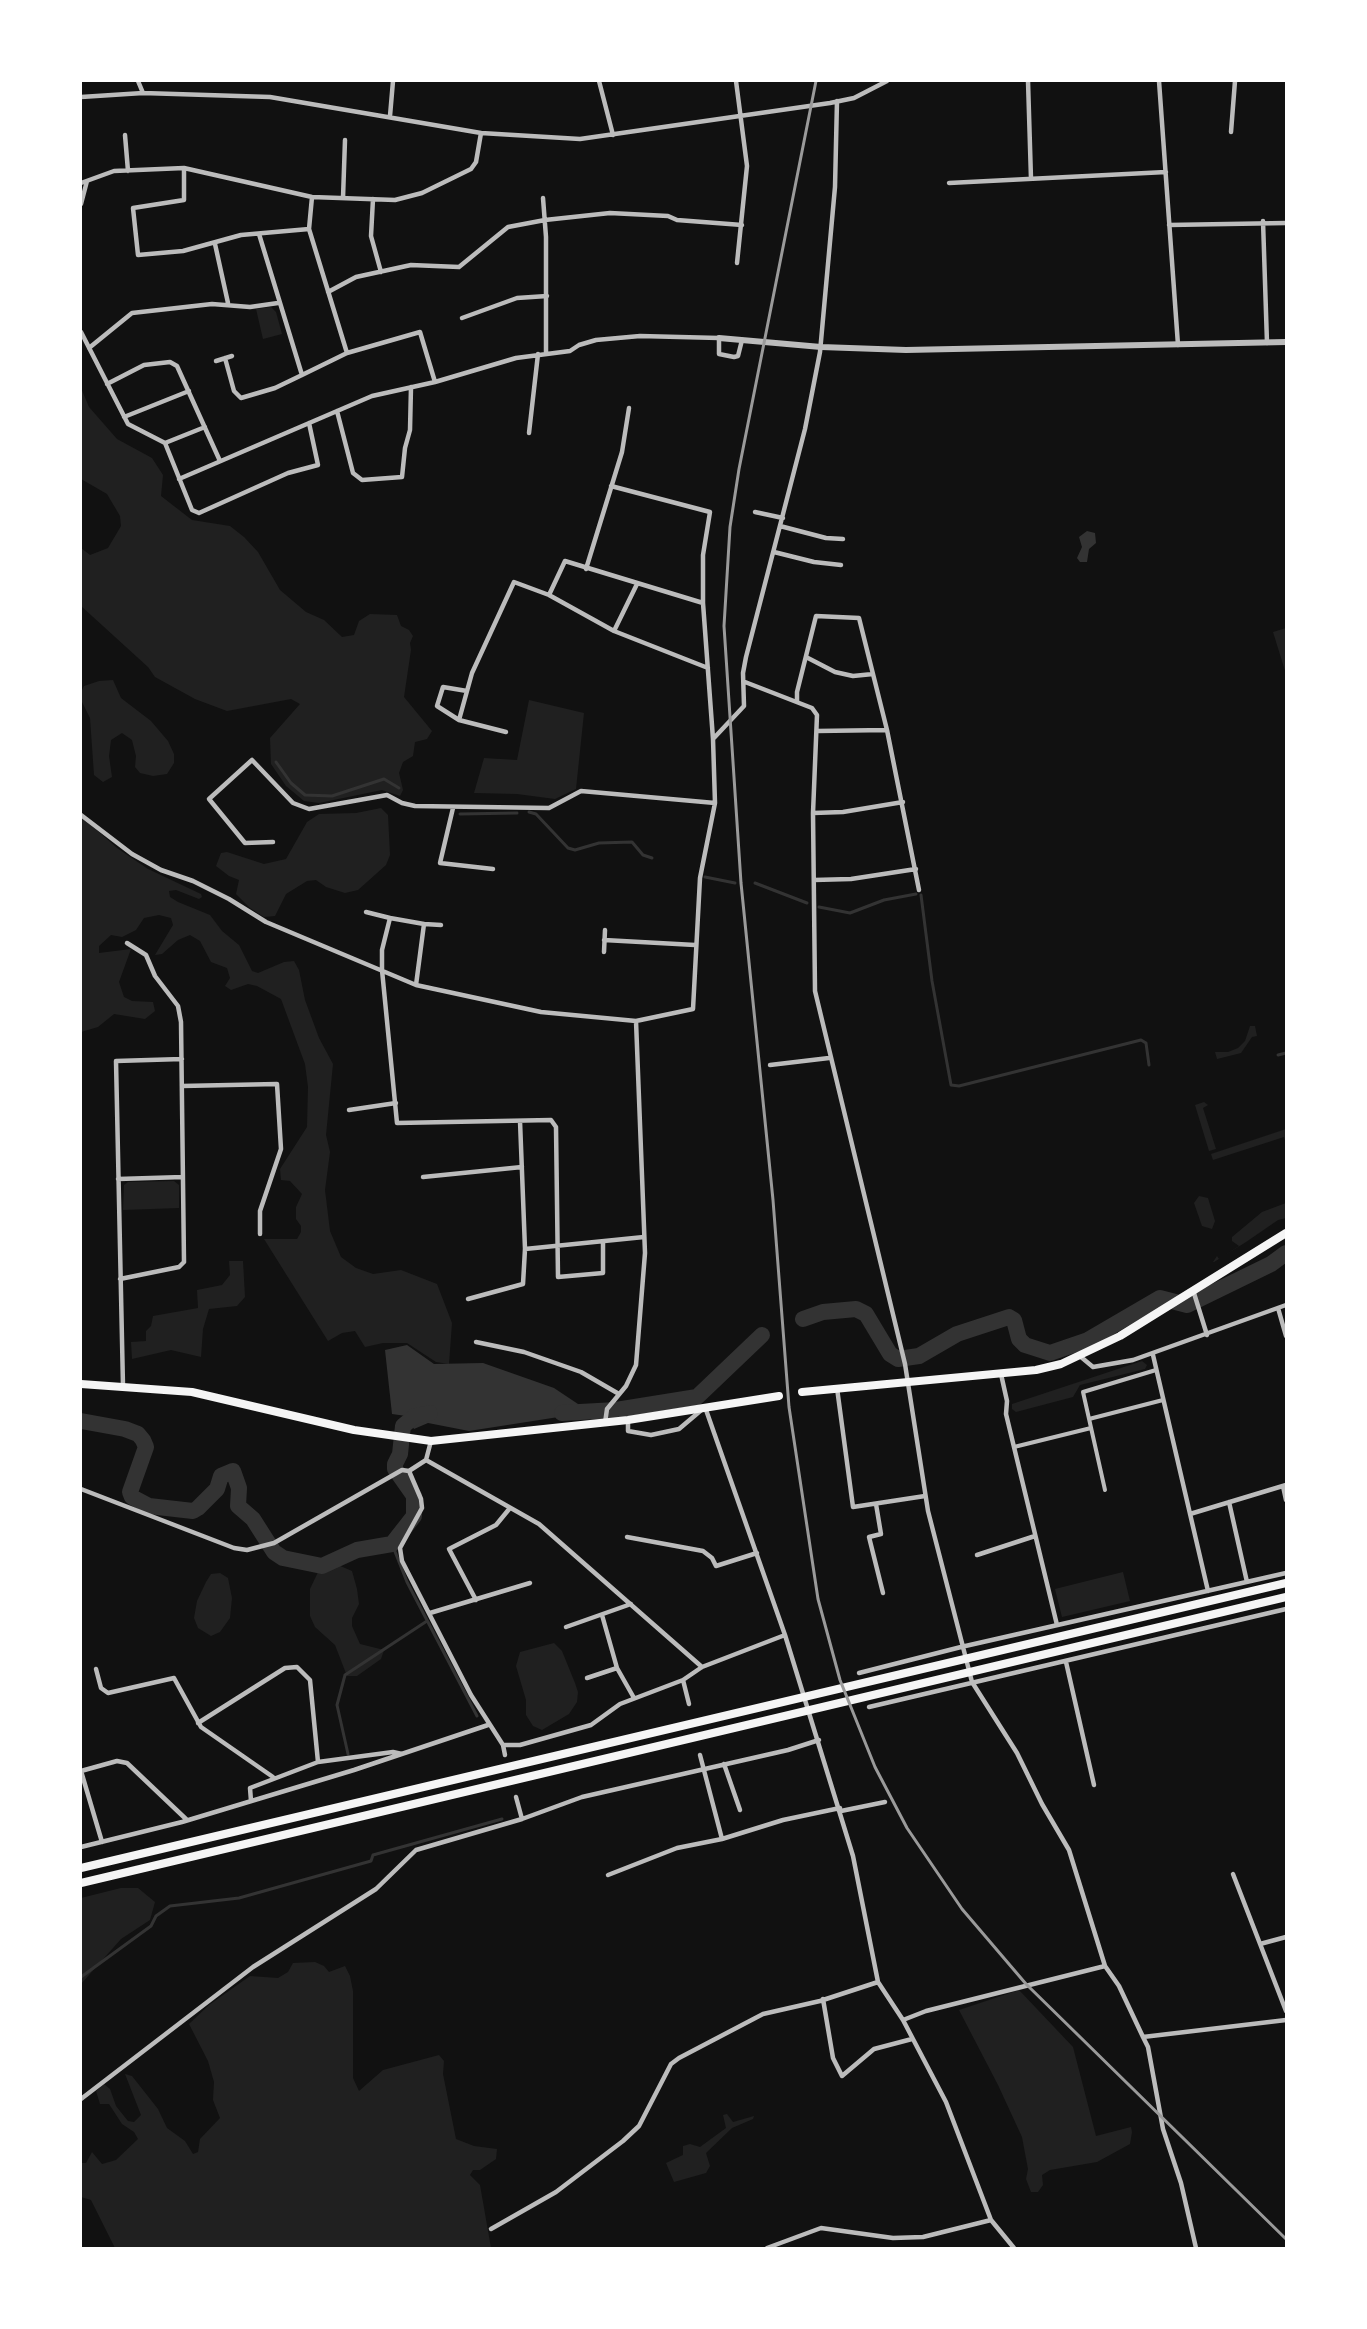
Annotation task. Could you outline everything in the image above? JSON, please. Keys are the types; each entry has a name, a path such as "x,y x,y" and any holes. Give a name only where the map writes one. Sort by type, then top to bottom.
{"highway":[{"path":"81,1868 1286,1583"},
{"path":"81,1883 1286,1597"}],"main road":[{"path":"801,1392 837,1386 1036,1370 1081,1357 1184,1296 1195,1293 1286,1233"},
{"path":"81,1384 207,1395 336,1426 431,1441 605,1419 628,1420 779,1396"}],"street":[{"path":"138,81 144,93"},
{"path":"390,116 393,81"},
{"path":"599,81 613,135"},
{"path":"735,81 742,117 747,166 737,263"},
{"path":"81,97 144,93 270,97 481,133 580,139 742,117 854,98 887,81"},
{"path":"1028,81 1031,179"},
{"path":"1159,81 1178,345"},
{"path":"1231,132 1235,81"},
{"path":"713,739 741,711 745,682 743,673 747,652 805,429 821,347 835,187 837,101"},
{"path":"81,204 84,182 114,171 184,168 312,197 395,200 422,193 471,170 476,162 481,133"},
{"path":"125,135 128,171"},
{"path":"344,198 345,140"},
{"path":"184,168 184,200 133,208 138,255 183,251 241,235 309,229"},
{"path":"949,183 1166,172"},
{"path":"312,197 309,229 346,353"},
{"path":"543,198 547,296 546,353"},
{"path":"373,199 371,236 381,272"},
{"path":"328,292 356,277 411,265 459,267 508,227 545,220 610,213 668,216 677,220 742,225"},
{"path":"1169,225 1263,221 1286,223"},
{"path":"1263,221 1267,343"},
{"path":"259,234 278,303 302,375"},
{"path":"215,244 228,303"},
{"path":"462,318 517,298 547,296"},
{"path":"89,348 132,314 228,303 250,307 278,303"},
{"path":"81,332 128,424 165,443 192,510 199,513 288,473 318,465 309,423"},
{"path":"225,358 234,391 241,398 275,388 346,353 420,332 435,382"},
{"path":"179,479 372,396 435,382 538,354 570,351 579,345 596,340 640,336 720,338 821,347 966,350 1286,342"},
{"path":"720,338 719,354 734,357 739,355 742,340"},
{"path":"529,433 538,354"},
{"path":"216,361 232,356"},
{"path":"107,384 144,365 170,362 177,366 220,461"},
{"path":"337,411 353,473 362,480 402,477 405,448 410,430 411,387"},
{"path":"124,417 189,391"},
{"path":"586,569 622,452 629,408"},
{"path":"165,443 205,427"},
{"path":"81,814 132,855 161,870 193,881 230,899 266,922 416,986 541,1012 636,1021 693,1009 695,945 701,875 715,802 703,603 703,555 710,512 611,486"},
{"path":"755,512 783,518"},
{"path":"780,526 826,538 843,539"},
{"path":"774,552 814,562 841,565"},
{"path":"549,596 565,561 703,603"},
{"path":"459,720 472,673 514,582 549,596 614,631 708,669"},
{"path":"614,631 637,584"},
{"path":"797,702 797,692 816,616 859,618 903,802 919,890"},
{"path":"806,657 835,672 853,676 873,674"},
{"path":"745,682 816,711 813,813 815,991 829,1058 903,1355 925,1497 961,1647 972,1682 1017,1753 1069,1850 1105,1966 1115,1978 1148,2048 1163,2129 1181,2183 1196,2248"},
{"path":"467,691 442,687 437,706 459,720 506,732"},
{"path":"817,731 887,730"},
{"path":"273,842 245,843 208,800 252,760 293,802 309,809 387,795 402,803 452,811 525,811 549,807 581,791 715,802"},
{"path":"813,813 843,812 903,802"},
{"path":"452,811 440,863 493,869"},
{"path":"814,880 850,879 916,869"},
{"path":"366,912 424,924 441,925"},
{"path":"390,918 382,950 382,970 397,1123 551,1120 556,1127 558,1277 603,1273 603,1242"},
{"path":"416,986 424,924"},
{"path":"603,952 605,930"},
{"path":"604,940 695,945"},
{"path":"120,1279 179,1267 184,1262 182,1059 178,1006 155,976 146,955 127,942"},
{"path":"605,1419 607,1409 626,1386 636,1365 644,1237 636,1021"},
{"path":"770,1065 829,1058"},
{"path":"123,1386 116,1062 182,1059"},
{"path":"182,1086 277,1084 281,1149 260,1211 260,1234"},
{"path":"349,1110 396,1103"},
{"path":"468,1299 523,1284 525,1249 520,1121"},
{"path":"423,1177 522,1167"},
{"path":"118,1179 183,1177"},
{"path":"525,1249 644,1237"},
{"path":"1195,1293 1207,1335"},
{"path":"1081,1357 1093,1367 1153,1355 1286,1305"},
{"path":"1278,1308 1286,1336"},
{"path":"476,1342 524,1352 581,1372 619,1394"},
{"path":"1153,1355 1208,1591"},
{"path":"1105,1490 1084,1390 1156,1370"},
{"path":"1000,1374 1014,1447 1057,1625"},
{"path":"837,1386 853,1507 925,1497"},
{"path":"1089,1419 1163,1400"},
{"path":"628,1420 628,1431 651,1435 679,1429 705,1407 757,1553 819,1740 866,1911 878,1982 903,2020 947,2104 991,2220 1014,2248"},
{"path":"1014,1447 1091,1428"},
{"path":"81,1489 234,1548 247,1550 274,1543 394,1474 402,1470 409,1471 426,1460 431,1441"},
{"path":"426,1460 539,1524 702,1667"},
{"path":"409,1471 421,1499 422,1508 400,1548 402,1561 430,1613 446,1655 488,1725 503,1745 505,1755"},
{"path":"1191,1514 1284,1486 1286,1500"},
{"path":"1229,1502 1247,1582"},
{"path":"876,1504 881,1534 869,1538 883,1593"},
{"path":"476,1600 449,1550 496,1525 510,1508"},
{"path":"977,1554 1035,1536"},
{"path":"627,1537 703,1551 712,1558 716,1566 757,1553"},
{"path":"859,1673 961,1647 1286,1573"},
{"path":"430,1613 530,1583"},
{"path":"566,1628 631,1604"},
{"path":"869,1707 1286,1609"},
{"path":"602,1615 617,1668 634,1698"},
{"path":"503,1745 520,1745 591,1725 620,1704 683,1680 702,1667 785,1635"},
{"path":"1066,1662 1094,1785"},
{"path":"198,1723 285,1668 297,1667 310,1680 318,1761"},
{"path":"587,1678 617,1668"},
{"path":"96,1669 100,1688 108,1693 174,1678 201,1727 273,1777"},
{"path":"683,1680 689,1704"},
{"path":"81,1847 251,1801 488,1725"},
{"path":"81,2099 253,1966 376,1889 416,1850 522,1819 582,1797 819,1740"},
{"path":"251,1801 250,1788 318,1761 393,1752 402,1754"},
{"path":"700,1755 722,1839"},
{"path":"102,1842 81,1772 117,1761 127,1763 186,1820"},
{"path":"724,1764 740,1810"},
{"path":"516,1797 522,1819"},
{"path":"608,1875 677,1848 722,1839 783,1820 885,1802"},
{"path":"1233,1874 1286,2011"},
{"path":"1260,1944 1286,1938"},
{"path":"903,2020 970,1999 1105,1966"},
{"path":"491,2229 556,2192 623,2141 639,2126 671,2064 679,2058 760,2016 878,1982"},
{"path":"823,1999 832,2058 842,2076 874,2049 912,2039"},
{"path":"1143,2037 1286,2020"},
{"path":"767,2248 821,2228 893,2238 913,2237 991,2220"}],"shaded area":[{"path":"271,307 276,312 282,334 263,339 256,309"},
{"path":"81,388 89,407 117,439 152,458 163,475 161,496 192,520 230,526 244,537 258,552 280,590 306,612 324,620 342,637 354,635 359,621 370,614 397,615 401,626 409,630 413,636 410,643 404,697 432,731 427,739 415,742 413,756 403,762 399,773 403,790 400,796 382,790 319,803 304,801 286,786 271,764 270,738 300,704 291,699 227,711 195,699 155,677 148,667 81,606 81,548 90,555 108,548 121,526 120,516 107,494 81,479"},
{"path":"1087,531 1095,533 1096,543 1089,549 1087,562 1080,562 1077,558 1082,547 1079,537"},
{"path":"1286,628 1286,674 1273,632"},
{"path":"113,680 121,698 151,721 168,741 174,754 174,763 167,774 153,776 140,773 135,767 136,756 132,740 122,733 111,740 109,756 112,777 103,782 94,775 90,718 81,700 81,692 84,686 99,681"},
{"path":"529,700 584,713 576,789 555,799 517,794 474,793 484,758 517,760"},
{"path":"381,808 388,815 390,855 386,865 358,890 345,893 326,887 316,880 307,881 286,894 275,916 264,917 250,908 236,894 239,880 216,866 221,853 227,852 264,864 286,859 307,822 319,814 356,813"},
{"path":"81,816 117,848 148,869 201,894 202,897 199,899 176,890 169,891 170,897 178,902 210,915 222,931 239,945 252,971 258,973 284,962 294,961 299,970 305,1000 319,1038 333,1064 326,1135 330,1152 325,1190 330,1231 341,1257 356,1268 373,1274 401,1270 437,1284 452,1323 449,1364 436,1362 407,1343 383,1343 365,1347 355,1331 342,1333 328,1341 264,1239 297,1239 301,1232 301,1226 296,1219 296,1207 302,1194 290,1181 281,1180 280,1169 307,1127 308,1087 305,1064 281,999 257,986 248,984 231,990 225,986 230,978 227,968 211,962 200,941 190,935 178,940 162,954 155,955 173,925 171,918 159,915 144,918 136,930 122,937 111,935 99,946 99,953 131,949 119,982 124,997 132,1001 153,1002 155,1011 145,1019 114,1014 98,1027 81,1032"},
{"path":"1250,1026 1255,1026 1257,1036 1252,1037 1241,1053 1217,1059 1215,1052 1228,1052 1238,1048 1245,1041"},
{"path":"1204,1102 1208,1105 1203,1108 1216,1149 1209,1151 1195,1105"},
{"path":"1286,1129 1286,1144 1284,1137 1213,1160 1211,1154"},
{"path":"174,1181 179,1185 179,1208 123,1210 124,1185 128,1182"},
{"path":"1199,1196 1208,1198 1215,1221 1212,1229 1202,1226 1194,1203"},
{"path":"1286,1203 1286,1218 1278,1220 1246,1242 1224,1256 1239,1246 1232,1241 1232,1237 1262,1212"},
{"path":"229,1261 243,1261 245,1297 237,1306 209,1309 203,1329 201,1357 171,1350 132,1359 131,1342 146,1341 146,1331 151,1326 153,1316 198,1308 197,1290 222,1285 230,1275"},
{"path":"407,1345 434,1364 483,1363 554,1388 584,1408 585,1418 565,1416 469,1431 428,1423 414,1429 406,1416 392,1414 385,1350"},
{"path":"1142,1361 1147,1365 1145,1369 1080,1385 1073,1397 1016,1412 1012,1409 1012,1404"},
{"path":"338,1565 352,1571 359,1604 352,1618 352,1626 360,1644 384,1650 381,1659 357,1676 347,1676 335,1645 315,1627 310,1616 310,1589 319,1570"},
{"path":"1123,1572 1130,1601 1062,1617 1055,1589"},
{"path":"220,1573 228,1578 232,1598 230,1618 220,1632 211,1636 198,1628 194,1618 197,1601 206,1582 211,1574"},
{"path":"554,1643 562,1651 575,1683 578,1692 577,1702 569,1714 542,1730 533,1726 526,1715 526,1700 516,1666 520,1652"},
{"path":"121,1888 138,1888 155,1902 150,1920 121,1939 81,1984 81,1898"},
{"path":"315,1962 324,1966 329,1972 345,1966 350,1976 353,1991 353,2078 359,2091 383,2070 439,2055 444,2061 443,2074 456,2139 474,2146 497,2149 496,2159 480,2170 473,2170 470,2175 480,2185 491,2248 115,2248 91,2200 81,2197 81,2163 86,2163 92,2152 102,2164 116,2160 138,2139 134,2132 122,2124 109,2104 100,2104 96,2091 104,2084 110,2089 116,2106 128,2121 134,2122 141,2115 125,2074 132,2076 158,2109 167,2128 185,2141 193,2154 198,2152 200,2139 220,2118 213,2100 214,2082 208,2061 189,2024 209,2005 250,1976 278,1978 288,1972 293,1963"},
{"path":"1019,1990 1073,2047 1096,2136 1131,2127 1132,2132 1130,2144 1097,2162 1050,2170 1042,2175 1043,2185 1038,2192 1031,2192 1026,2179 1028,2169 1022,2137 959,2010"},
{"path":"727,2114 733,2122 754,2116 753,2119 732,2128 706,2153 710,2166 706,2173 674,2182 666,2163 683,2155 683,2146 690,2144 700,2147 726,2128 723,2115"}],"waterway":[{"path":"276,762 291,783 305,795 332,796 384,779 399,788"},
{"path":"529,812 536,814 568,848 575,850 599,843 632,842 643,855 652,858"},
{"path":"460,814 517,813"},
{"path":"705,877 735,883"},
{"path":"755,883 807,903"},
{"path":"819,907 850,913 884,900 916,894"},
{"path":"921,895 932,981 951,1085 959,1086 1141,1040 1146,1043 1149,1065"},
{"path":"1278,1055 1286,1053"},
{"path":"803,1319 823,1312 856,1309 866,1314 890,1354 898,1359 919,1356 957,1334 1009,1317 1014,1320 1019,1339 1025,1345 1050,1353 1088,1340 1160,1298 1187,1305 1271,1264 1286,1253"},
{"path":"562,1413 616,1410 697,1397 762,1335"},
{"path":"81,1421 125,1429 138,1434 143,1440 146,1447 130,1492 132,1497 149,1506 193,1511 217,1489 221,1476 233,1471 239,1488 238,1506 253,1519 274,1552 283,1558 322,1566 357,1550 392,1544 414,1516 414,1496 395,1469 395,1464 400,1454 403,1426 415,1416 430,1413"},
{"path":"392,1544 407,1582 477,1716"},
{"path":"348,1754 337,1705 345,1675 427,1621"},
{"path":"81,1977 151,1926 156,1916 170,1906 239,1898 371,1861 373,1855 502,1819"}],"railway":[{"path":"816,81 739,469 730,527 724,626 741,883 773,1200 789,1407 818,1599 840,1680 875,1767 907,1828 962,1909 1026,1984 1286,2239"}]}
